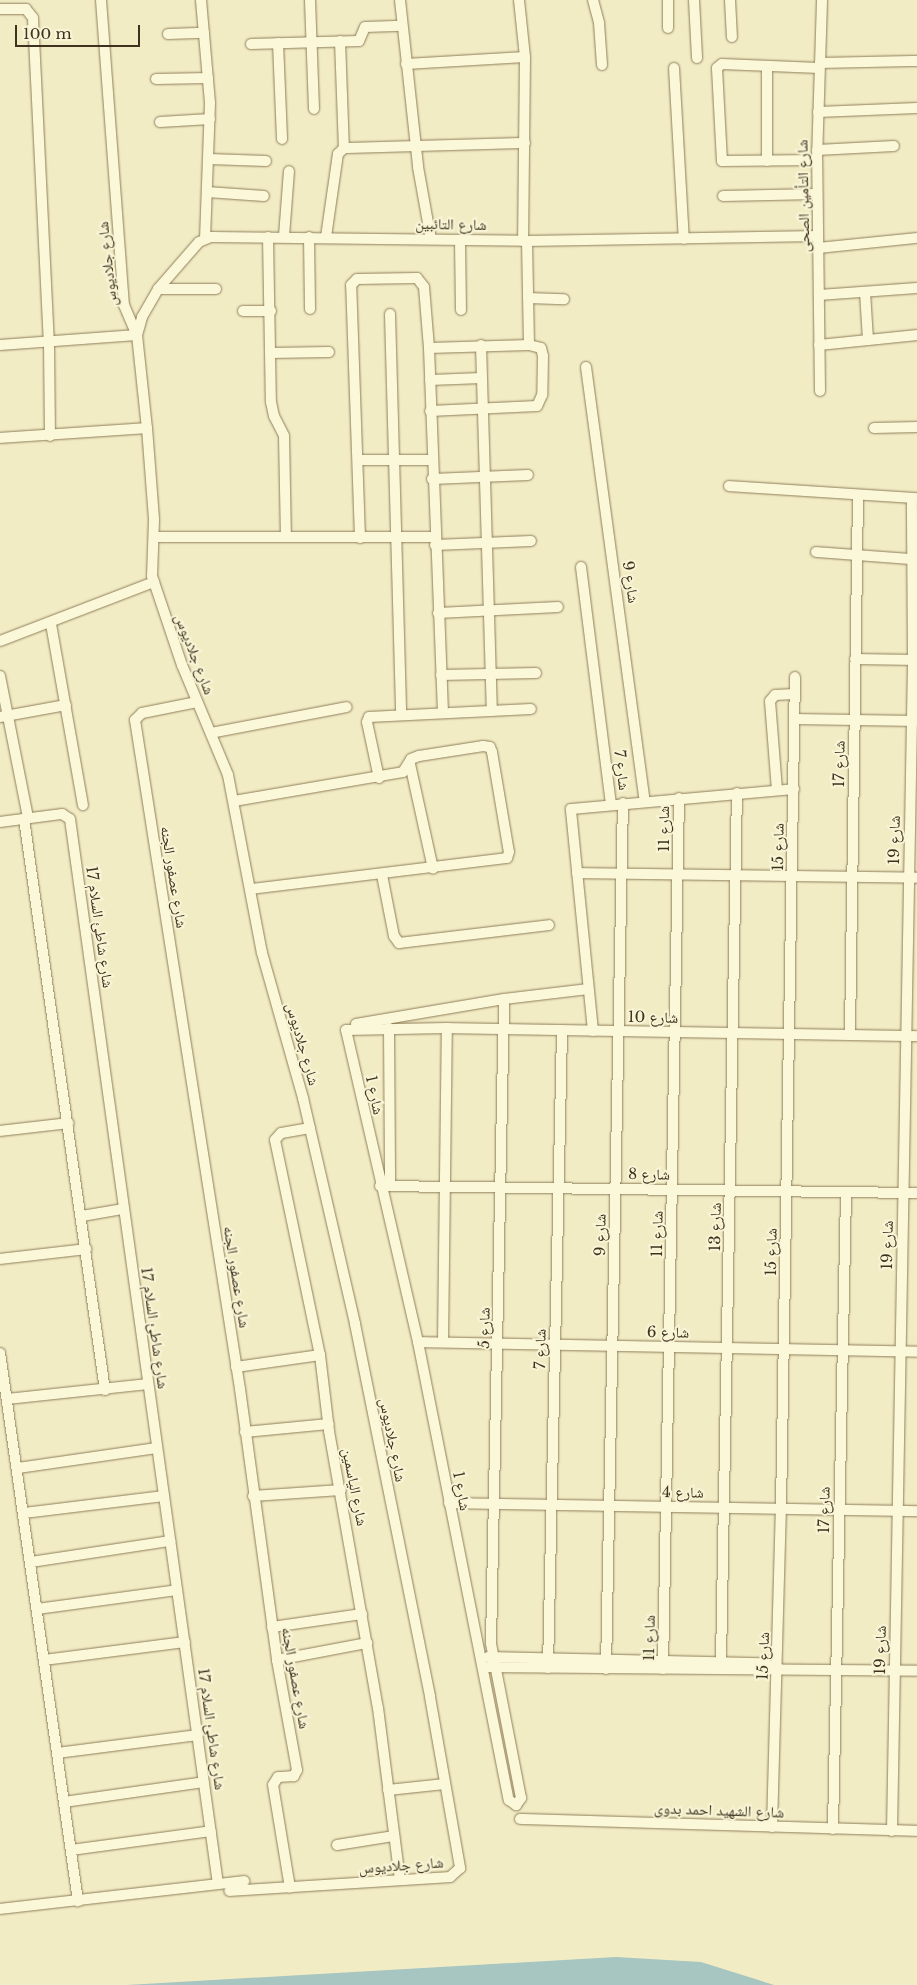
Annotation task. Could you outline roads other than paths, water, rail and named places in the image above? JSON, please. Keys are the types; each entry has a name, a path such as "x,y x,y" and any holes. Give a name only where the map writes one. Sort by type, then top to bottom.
{"street":[{"name":"شارع جلاديوس","path":"101,0 124,305 137,335 147,428 154,537 152,564 154,582 198,702 228,775 262,953 310,1128 355,1324 445,1784 459,1871 450,1877 229,1891"},
{"path":"0,345 49,343 137,335 142,317 158,289 205,238 210,119 201,0"},
{"path":"310,0 314,42 314,109"},
{"path":"400,0 415,148 431,239"},
{"path":"519,0 525,57 525,241 529,345"},
{"path":"592,0 599,24 602,65"},
{"path":"668,0 668,28"},
{"path":"694,0 697,58"},
{"path":"730,0 732,37"},
{"name":"شارع التأمين الصحى","path":"820,391 817,155 822,0"},
{"path":"0,9 26,9 33,18 49,343 50,436"},
{"path":"251,44 359,41 366,27 402,26"},
{"path":"168,34 204,33"},
{"path":"340,41 344,148"},
{"path":"278,44 282,139"},
{"path":"406,64 525,57"},
{"path":"894,146 767,160 720,158 717,68 722,64 768,66 917,61"},
{"path":"767,160 768,66"},
{"path":"674,68 684,239"},
{"path":"156,79 208,78"},
{"path":"818,112 917,108"},
{"path":"160,122 210,119"},
{"path":"326,237 338,154 344,148 415,148 525,143"},
{"path":"209,159 266,162"},
{"path":"284,236 289,171"},
{"path":"207,192 264,196"},
{"path":"723,196 817,194"},
{"name":"شارع التائبين","path":"205,238 284,236 525,241 818,236"},
{"path":"268,237 272,410 284,436 286,537"},
{"path":"309,237 310,309"},
{"path":"818,248 917,238"},
{"path":"460,240 461,310"},
{"path":"360,538 350,290 353,282 421,280 429,348 432,479 443,713"},
{"path":"819,296 917,288"},
{"path":"158,289 216,289"},
{"path":"865,292 868,340"},
{"path":"528,298 564,299"},
{"path":"243,311 271,311"},
{"path":"390,314 401,715"},
{"path":"819,345 917,336"},
{"path":"429,348 529,345 543,351 539,404 532,407 430,411"},
{"path":"481,346 492,711"},
{"path":"271,353 329,352"},
{"name":"شارع 9","path":"586,368 645,801"},
{"path":"430,380 482,378"},
{"path":"874,428 917,426"},
{"path":"0,438 147,428"},
{"path":"358,460 432,460"},
{"path":"432,479 485,474 528,474"},
{"path":"729,486 914,498"},
{"name":"شارع 17","path":"850,1034 858,494"},
{"name":"شارع 19","path":"892,1830 905,1035 913,878 915,596 912,559 914,498"},
{"path":"154,537 397,538 435,541 531,541"},
{"path":"816,552 912,559"},
{"name":"شارع 7","path":"581,567 611,804 571,808 593,1031"},
{"path":"0,642 51,624 154,582"},
{"path":"438,613 558,607"},
{"path":"51,624 83,805"},
{"path":"856,659 915,660"},
{"path":"441,675 536,673"},
{"path":"0,676 4,716 26,819 105,1390"},
{"name":"شارع 15","path":"772,1827 778,1668 793,876 794,677"},
{"path":"777,790 770,701 775,695 794,694"},
{"name":"شارع عصفور الجنه","path":"198,702 142,713 135,720 236,1367 277,1660 297,1770 294,1776 278,1777 273,1785 290,1888"},
{"path":"4,716 66,706"},
{"path":"212,733 347,707"},
{"path":"379,778 367,722 375,716 531,709"},
{"path":"794,719 914,721"},
{"path":"234,801 379,778 403,772 414,757 483,746 490,747 492,752 509,856 433,869 251,889"},
{"path":"410,764 433,869"},
{"path":"611,804 794,789"},
{"name":"شارع 13","path":"721,1662 737,793"},
{"name":"شارع 11","path":"664,1665 677,1032 679,798"},
{"name":"شارع 9","path":"606,1664 623,803"},
{"name":"شارع شاطئ السلام 17","path":"26,819 62,814 70,819 218,1884"},
{"path":"0,822 26,819"},
{"path":"577,873 913,878"},
{"path":"382,875 394,936 400,943 550,925"},
{"path":"346,1030 350,1025 504,999 588,989"},
{"name":"شارع 5","path":"494,1662 493,1503 498,1344 504,999"},
{"path":"385,1186 388,1028"},
{"path":"443,1342 447,1028"},
{"name":"شارع 10","path":"346,1030 447,1028 917,1036"},
{"name":"شارع 1","path":"346,1030 385,1186 509,1800 516,1805 520,1798 494,1662"},
{"name":"شارع 7","path":"548,1663 562,1030"},
{"path":"0,1131 69,1123"},
{"name":"شارع الياسمين","path":"310,1128 281,1133 275,1140 320,1355 328,1424 367,1643 400,1880"},
{"name":"شارع 8","path":"385,1186 917,1193"},
{"name":"شارع 17","path":"833,1829 846,1192"},
{"path":"82,1216 124,1209"},
{"path":"0,1259 86,1249"},
{"name":"شارع 6","path":"418,1342 917,1352"},
{"path":"0,1353 18,1468 78,1901"},
{"path":"236,1367 320,1355"},
{"path":"7,1399 148,1384"},
{"path":"245,1432 328,1424"},
{"path":"18,1468 157,1448"},
{"path":"253,1496 340,1490"},
{"path":"24,1513 164,1496"},
{"name":"شارع 4","path":"449,1502 917,1511"},
{"path":"31,1562 170,1542"},
{"path":"37,1609 177,1590"},
{"path":"272,1627 362,1614"},
{"path":"44,1660 185,1642"},
{"path":"277,1660 367,1643"},
{"path":"482,1662 664,1665 761,1671 778,1668 917,1671"},
{"path":"664,1665 721,1662 768,1664 778,1668"},
{"path":"57,1754 198,1735"},
{"path":"64,1802 204,1782"},
{"path":"388,1790 445,1784"},
{"name":"شارع الشهيد احمد بدوى","path":"520,1819 917,1831"},
{"path":"71,1850 211,1831"},
{"path":"337,1846 394,1836"},
{"path":"0,1909 244,1881"}],"water":[{"path":"616,1957 701,1962 774,1985 127,1985"}]}
